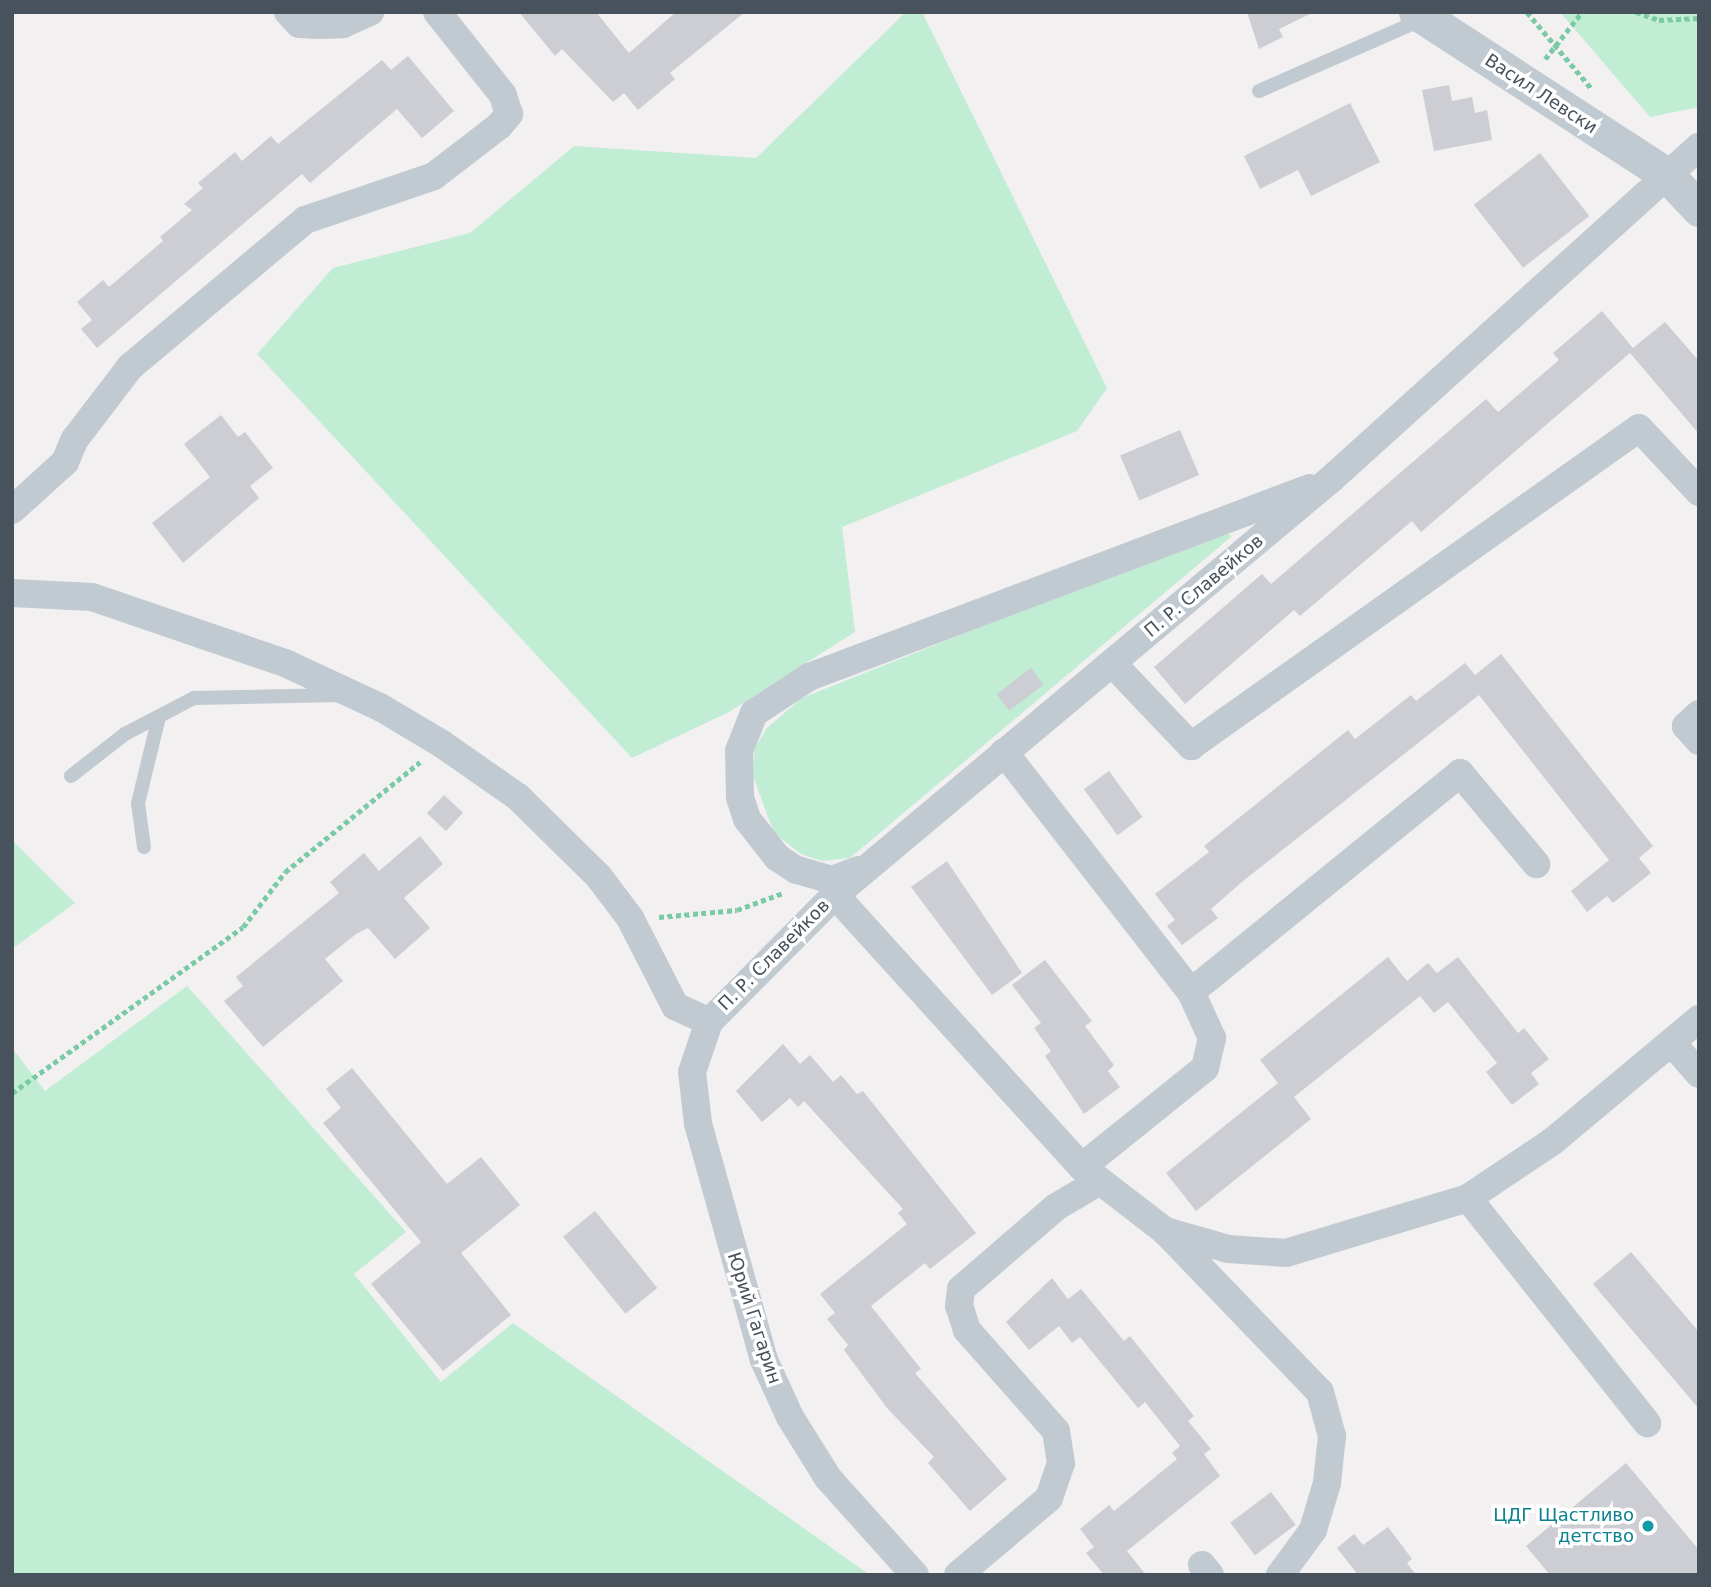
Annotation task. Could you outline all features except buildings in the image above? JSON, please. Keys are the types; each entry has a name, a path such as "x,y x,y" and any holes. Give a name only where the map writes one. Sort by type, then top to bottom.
{"street":[{"path":"288,12 299,24 319,25 343,24 370,12"},
{"path":"12,510 65,462 75,439 130,367 305,220 434,176 499,126 509,114 503,94 437,12"},
{"name":"Васил Левски","path":"1420,15 1529,88 1668,175 1699,209"},
{"name":"П. Р. Славейков","path":"709,1022 835,895 1331,480 1699,147"},
{"path":"1112,663 1191,746 1639,428 1699,492"},
{"path":"868,867 832,880 814,875 777,857 747,819 740,797 739,751 754,713 809,677 1331,480"},
{"path":"12,593 92,597 285,663 353,694 442,744 518,797 599,877 630,918 675,1006 709,1022"},
{"path":"1699,714 1686,726 1699,741"},
{"path":"958,1575 1049,1498 1061,1463 1056,1431 967,1330 959,1306 961,1289 1056,1208 1205,1068 1212,1038 1191,992 1004,752"},
{"path":"1191,992 1460,773 1536,864"},
{"path":"835,895 1091,1174 1165,1231 1320,1392 1332,1436 1327,1482 1313,1530 1280,1575"},
{"path":"1165,1231 1228,1249 1286,1253 1468,1198 1553,1141 1699,1019"},
{"name":"Юрий Гагарин","path":"709,1022 692,1072 698,1123 764,1360 790,1417 828,1478 915,1575"},
{"path":"1672,1043 1699,1074"},
{"path":"1468,1198 1647,1423"}],"lane":[{"path":"1259,91 1420,15"},
{"path":"71,776 125,734 194,698 353,694"},
{"path":"144,847 138,803 159,717"}],"path":[{"path":"1529,88 1553,44 1582,12"},
{"path":"1636,12 1659,20 1699,18"},
{"path":"12,1093 243,927 285,872 442,744"},
{"path":"630,918 737,911 769,901 814,875"}],"green space":[{"path":"906,12 922,12 1107,388 1077,431 842,527 855,632 729,712 632,758 257,354 333,268 470,233 574,146 756,158"},
{"path":"1560,12 1699,12 1699,107 1650,117"},
{"path":"1222,531 1232,536 850,858 822,861 801,854 774,833 752,773 755,748 767,728 802,698"},
{"path":"12,840 75,903 12,949"},
{"path":"187,986 406,1232 354,1274 441,1382 513,1323 870,1575 12,1575 12,1048 45,1091"}],"place":[{"name":"ЦДГ Щастливо детство","path":"1648,1526"}]}
